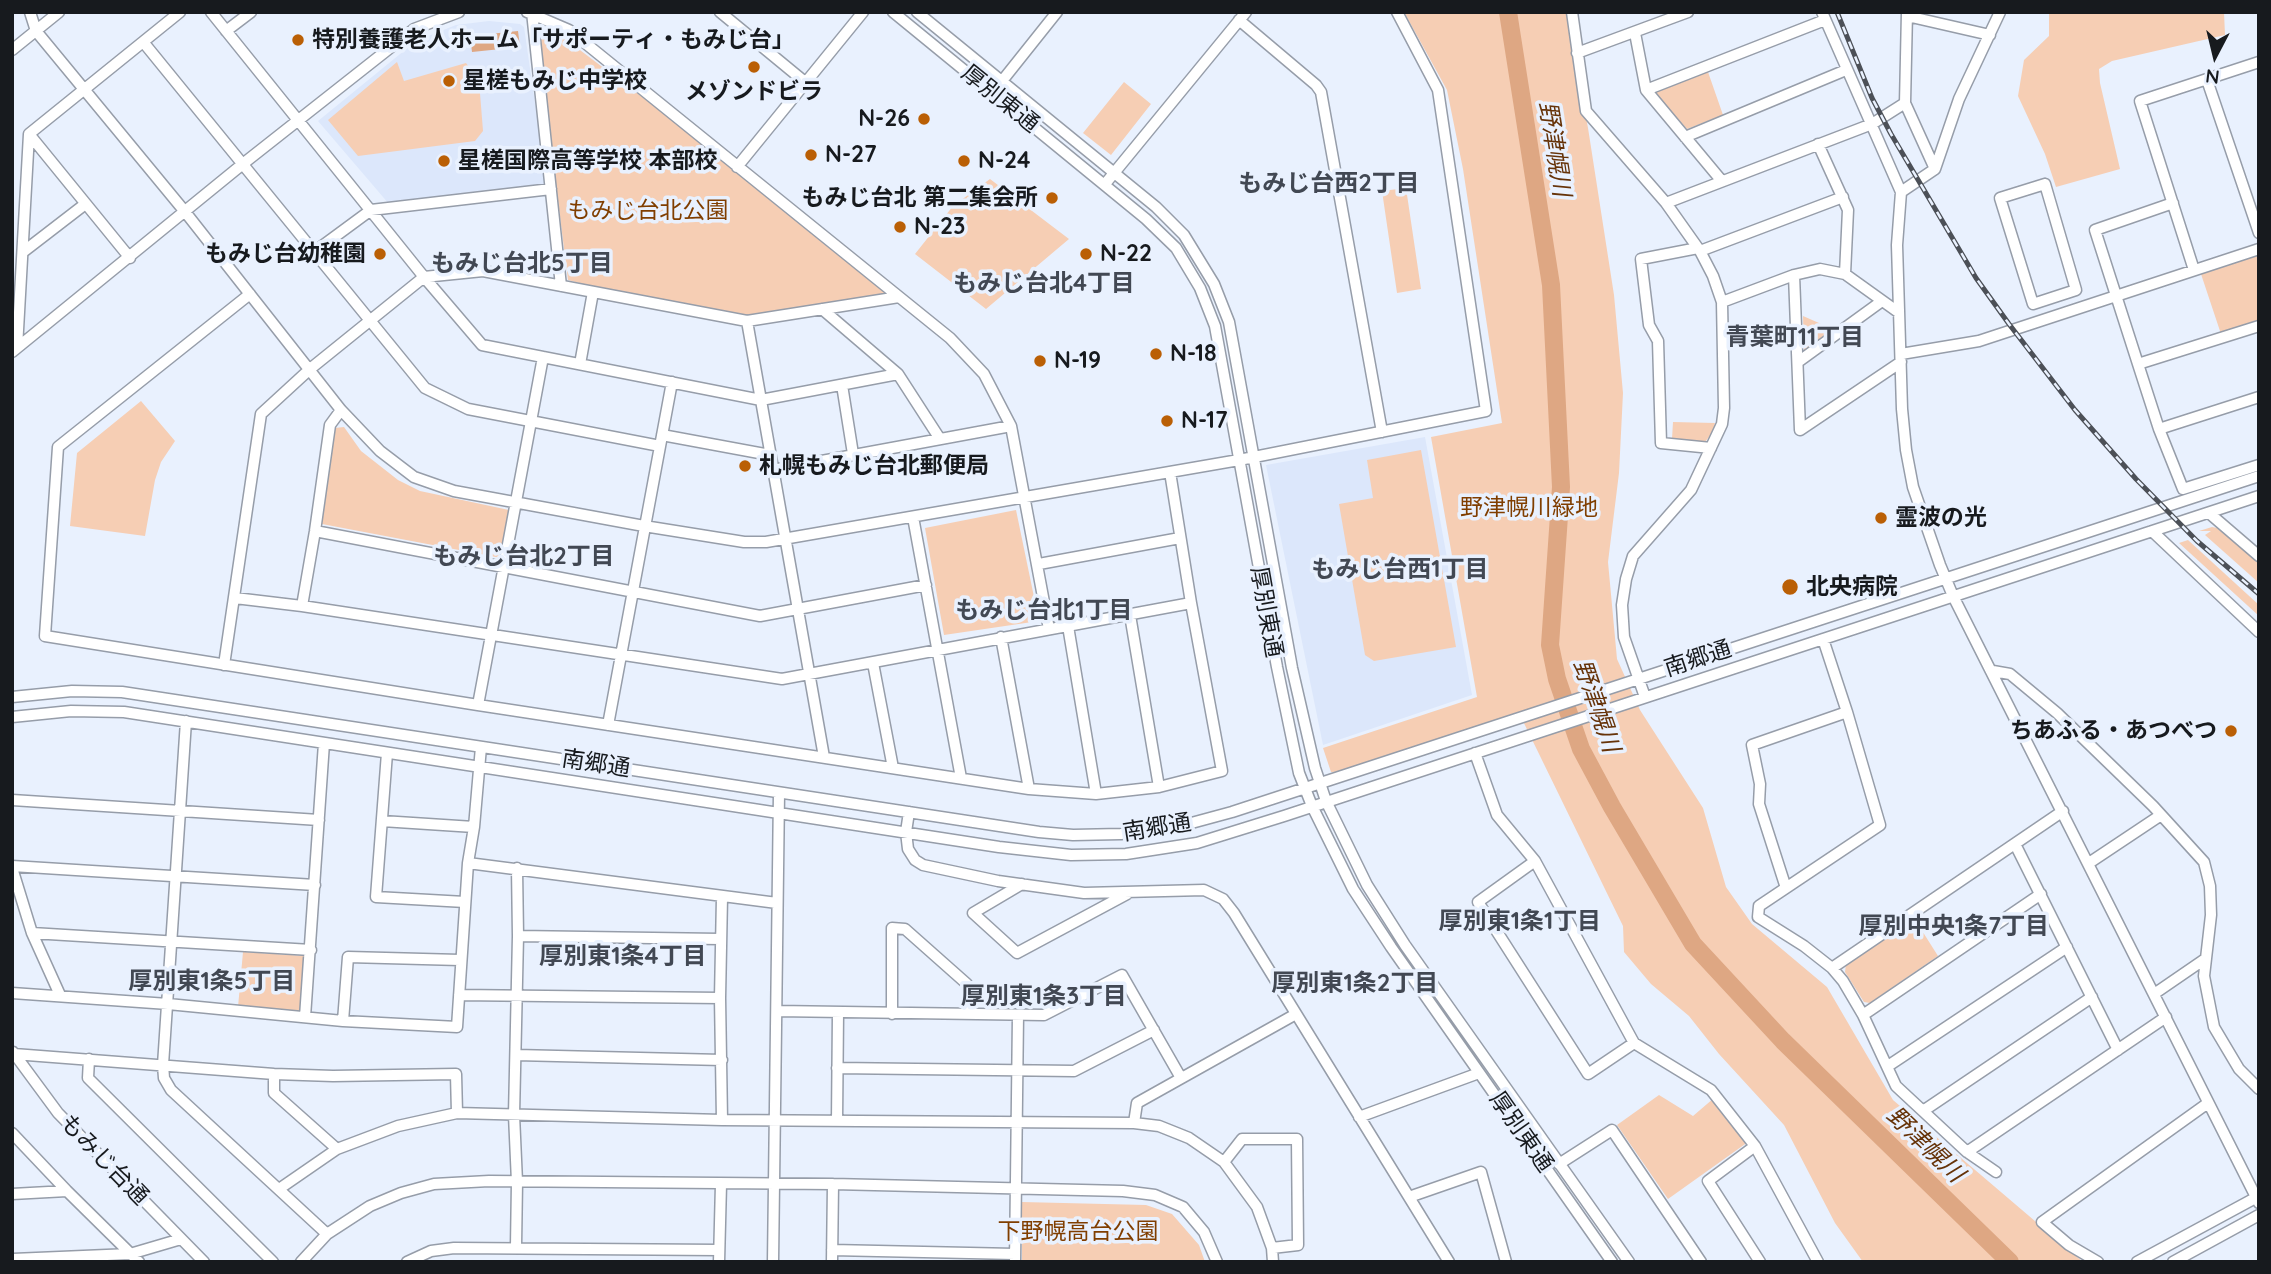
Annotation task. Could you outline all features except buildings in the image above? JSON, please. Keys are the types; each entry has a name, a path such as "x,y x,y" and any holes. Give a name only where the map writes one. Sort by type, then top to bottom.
{"street":[{"path":"30,12 36,31 186,213 341,410 380,451 414,477 454,491 744,542 786,540 1239,460 1486,411 1438,90 1397,12"},
{"path":"12,50 59,12"},
{"path":"15,350 29,134 145,43 180,12"},
{"path":"211,12 482,345 761,400 898,374"},
{"path":"226,31 251,12"},
{"path":"15,350 244,163 414,29 458,12"},
{"path":"530,12 569,30 950,338 984,374 1011,426 1039,564 1049,629"},
{"path":"530,12 561,286"},
{"path":"720,12 805,82"},
{"path":"737,167 863,12"},
{"name":"厚別東通","path":"892,12 1105,184 1176,248 1200,288 1215,326 1277,667 1299,773 1312,806 1353,889 1391,947 1612,1262"},
{"name":"厚別東通","path":"917,12 1156,207 1184,234 1214,284 1229,322 1292,668 1326,801 1367,885 1405,945 1629,1262"},
{"path":"1002,81 1057,12"},
{"path":"1572,12 1587,111 1666,203 1699,250 1713,275 1722,302 1722,424 1691,490 1633,556 1626,579 1622,606 1624,637 1645,697"},
{"path":"1577,53 1688,12"},
{"path":"1901,192 1935,169 1959,99 2000,12"},
{"path":"1105,184 1243,14 1321,92 1382,432"},
{"path":"1935,169 1905,103 1907,14 1938,17 1990,35"},
{"path":"1646,90 1824,16 1901,192 1897,245 1898,312 1902,409 1913,487 1953,596 2258,1199 2137,1262"},
{"path":"1635,33 1646,90 1721,180"},
{"path":"145,43 425,388 468,409 532,422 770,456"},
{"path":"2194,270 2140,101 2259,62"},
{"path":"1685,137 1846,70"},
{"path":"2207,80 2259,233"},
{"path":"1666,203 1872,124 1905,103"},
{"path":"29,134 84,205 130,258"},
{"path":"1818,144 1848,210 1845,274"},
{"path":"2045,184 2076,290 2061,295 2033,304 2000,198 2045,184"},
{"path":"314,252 371,210 551,188"},
{"path":"1711,448 1661,443 1658,341 1649,325 1641,258 1699,250 1843,197"},
{"path":"2173,203 2095,230 2159,429 2183,489 2259,465"},
{"path":"23,252 84,205"},
{"path":"1794,275 1800,430 1901,358 1979,341 2259,249"},
{"path":"1722,302 1794,275 1820,269 1845,274 1898,312"},
{"path":"223,665 261,414 310,369 424,277 483,271 747,321 899,296"},
{"path":"580,364 593,292"},
{"path":"250,294 58,447 45,636 1029,789 1096,794 1159,787 1222,771 1170,472"},
{"path":"2061,295 2068,310"},
{"path":"1798,362 1882,301"},
{"path":"822,309 898,374 940,439"},
{"path":"747,321 824,757"},
{"path":"2138,364 2259,326"},
{"path":"478,705 543,358"},
{"path":"608,725 672,382"},
{"path":"842,385 853,454"},
{"path":"2159,429 2259,397"},
{"path":"302,606 316,531 330,425 341,410"},
{"path":"773,470 1011,426"},
{"name":"南郷通","path":"12,697 72,691 122,692 1039,832 1103,836 1184,825 1305,789 2259,476"},
{"name":"南郷通","path":"12,717 92,711 124,712 1038,852 1071,855 1126,854 1196,843 2259,496"},
{"path":"2209,513 2259,556"},
{"path":"912,517 961,778"},
{"path":"316,531 760,616 926,585"},
{"path":"2152,531 2259,632"},
{"path":"1039,564 1180,538"},
{"path":"235,598 782,679 1191,603"},
{"path":"1130,615 1159,787"},
{"path":"1068,626 1096,794"},
{"path":"1001,637 1029,789"},
{"path":"1823,639 1880,825 1759,906 1758,917 1804,946 1832,968 1863,1014 1896,1086 1966,1152 1996,1172"},
{"path":"873,663 893,768"},
{"path":"1993,671 2010,674 2057,713 2161,815 2204,862 2210,886 2211,915 2204,976 2214,1027 2239,1069 2259,1089"},
{"path":"1786,888 1759,804 1760,784 1752,745 1847,712"},
{"path":"186,721 164,1078 171,1090 327,1234"},
{"path":"305,1017 324,743"},
{"path":"12,993 168,1004 343,1021 457,1027 468,863 481,747"},
{"path":"387,753 376,897 465,902"},
{"path":"1475,753 1497,815 1535,861 1634,1043 1711,1090 1755,1146 1818,1262"},
{"path":"773,1262 779,793"},
{"path":"12,800 319,820"},
{"path":"1832,968 2063,811"},
{"path":"909,812 906,832 908,849 915,860 923,865 1084,893 1205,890 1223,899 1449,1262"},
{"path":"2089,863 2161,815"},
{"path":"382,821 474,827"},
{"path":"2015,844 2118,1049"},
{"path":"1535,861 1478,902 1588,1074 1634,1043"},
{"path":"468,863 777,903"},
{"path":"60,995 33,933 12,867 315,886"},
{"path":"516,1246 514,1115 517,869"},
{"path":"1022,884 973,913 1017,953 1130,892"},
{"path":"1863,1014 2041,894"},
{"path":"722,897 722,1120"},
{"path":"892,1014 892,928 905,929 967,984 967,1014"},
{"path":"33,933 311,950"},
{"path":"518,936 720,939"},
{"path":"1888,1066 2067,947"},
{"path":"343,1021 348,957 460,960"},
{"path":"2154,994 2205,959"},
{"path":"777,1012 1044,1015 1122,975 1181,1078"},
{"path":"459,995 720,998"},
{"path":"1923,1111 2092,997"},
{"path":"836,1121 838,1013"},
{"path":"1135,1123 1137,1103 1296,1014"},
{"path":"832,1250 1015,1258 1018,1015"},
{"path":"1966,1152 2166,1017"},
{"path":"837,1068 1074,1071 1154,1030"},
{"path":"13,1053 274,1074 333,1076 456,1069 457,1113"},
{"name":"もみじ台通","path":"13,1053 58,1113 204,1262"},
{"path":"516,1055 722,1060"},
{"path":"89,1059 88,1077 274,1262"},
{"path":"1359,1117 1479,1073"},
{"path":"274,1074 274,1093 337,1149"},
{"path":"2098,1262 2069,1245 2042,1222 2208,1103"},
{"path":"279,1189 337,1149 398,1126 457,1113 722,1120 1135,1123 1159,1126 1189,1138 1224,1162 1257,1207 1272,1248 1273,1262"},
{"path":"1559,1164 1612,1130 1700,1262"},
{"path":"12,1133 139,1262"},
{"path":"1224,1162 1242,1139 1297,1139 1298,1245 1272,1248"},
{"path":"1755,1146 1708,1181 1756,1260"},
{"path":"1409,1198 1481,1172 1506,1262"},
{"path":"301,1262 327,1234 370,1206 401,1193 434,1184 517,1182 833,1184 1123,1191 1155,1195 1183,1207 1204,1232 1217,1262"},
{"path":"719,1262 721,1184"},
{"path":"832,1262 833,1184"},
{"path":"12,1194 67,1191"},
{"path":"2173,1262 2259,1215"},
{"path":"14,1260 131,1254 181,1239"},
{"path":"407,1262 431,1251 454,1248 516,1246 719,1250"},
{"path":"431,1251 439,1262"}],"shaded area":[{"name":"星槎もみじ中学校","path":"489,21 520,24 524,27 547,186 389,204 318,121 416,41 456,25"},
{"path":"518,31 520,47 472,52 470,36"},
{"path":"1425,437 1472,695 1323,745 1266,465"}],"green space":[{"name":"野津幌川緑地","path":"1404,12 1566,12 1588,128 1614,295 1623,393 1619,473 1608,562 1617,659 1640,710 1703,808 1726,887 1752,924 1827,987 1893,1100 2083,1262 1863,1262 1835,1223 1784,1125 1719,1054 1689,1016 1651,984 1624,952 1623,926 1520,715 1353,771 1331,772 1323,748 1477,697 1431,437 1502,423 1463,169 1447,90"},
{"path":"2049,12 2224,12 2225,35 2112,61 2099,69 2120,169 2056,187 2045,154 2018,96 2024,60 2049,36"},
{"name":"もみじ台北公園","path":"545,29 564,38 695,137 892,298 747,319 636,298 568,280 537,35"},
{"path":"397,62 404,81 466,63 479,81 483,131 475,141 358,156 328,120"},
{"path":"1708,72 1723,115 1687,129 1654,92"},
{"path":"1124,82 1151,104 1111,155 1083,133"},
{"path":"990,179 1069,239 986,309 915,254 953,206"},
{"path":"1406,188 1421,289 1397,293 1382,191"},
{"path":"2259,249 2259,326 2222,337 2199,268"},
{"path":"1803,316 1835,330 1804,353"},
{"path":"141,401 175,441 161,462 155,480 145,536 70,526 77,453"},
{"path":"1673,422 1715,423 1713,432 1705,442 1672,439"},
{"path":"344,427 361,451 398,480 420,491 509,510 501,558 322,524 335,428"},
{"path":"1421,450 1456,647 1374,661 1365,655 1339,504 1373,498 1367,460"},
{"path":"1016,510 1039,621 944,635 925,528"},
{"path":"2217,528 2259,562 2259,583 2205,535 2211,531 2199,531"},
{"path":"2188,540 2259,605 2259,616 2179,543"},
{"path":"1914,918 1938,956 1870,1003 1864,1002 1845,972 1846,964"},
{"path":"243,952 306,956 303,1012 238,1007"},
{"path":"1659,1095 1693,1116 1714,1098 1748,1142 1668,1199 1617,1125"},
{"name":"下野幌高台公園","path":"1022,1202 1146,1205 1172,1214 1199,1245 1205,1262 1022,1262"}],"waterway":[{"name":"野津幌川","path":"1508,12 1551,285 1561,487 1550,645 1557,679 1581,749 1693,944 1783,1041 2010,1262"}],"railway":[{"path":"1837,12 1872,98 1891,134 1976,278 2009,324 2075,410 2136,479 2197,541 2259,594"}],"place":[{"name":"特別養護老人ホーム「サポーティ・もみじ台」","path":"298,40"},
{"name":"メゾンドビラ","path":"754,67"},
{"name":"星槎もみじ中学校","path":"449,81"},
{"name":"N-26","path":"924,119"},
{"name":"N-27","path":"811,155"},
{"name":"星槎国際高等学校 本部校","path":"444,161"},
{"name":"N-24","path":"964,161"},
{"name":"もみじ台北 第二集会所","path":"1052,198"},
{"name":"N-23","path":"900,227"},
{"name":"もみじ台幼稚園","path":"380,254"},
{"name":"N-22","path":"1086,254"},
{"name":"N-18","path":"1156,354"},
{"name":"N-19","path":"1040,361"},
{"name":"N-17","path":"1167,421"},
{"name":"札幌もみじ台北郵便局","path":"745,466"},
{"name":"霊波の光","path":"1881,518"},
{"name":"北央病院","path":"1790,587"},
{"name":"ちあふる・あつべつ","path":"2231,731"}],"district":[{"name":"もみじ台西2丁目","path":"1329,184"},
{"name":"もみじ台北5丁目","path":"522,264"},
{"name":"もみじ台北4丁目","path":"1044,284"},
{"name":"青葉町11丁目","path":"1795,338"},
{"name":"もみじ台北2丁目","path":"524,557"},
{"name":"もみじ台西1丁目","path":"1400,570"},
{"name":"もみじ台北1丁目","path":"1044,611"},
{"name":"厚別東1条1丁目","path":"1520,922"},
{"name":"厚別中央1条7丁目","path":"1954,927"},
{"name":"厚別東1条4丁目","path":"623,957"},
{"name":"厚別東1条5丁目","path":"212,982"},
{"name":"厚別東1条2丁目","path":"1355,984"},
{"name":"厚別東1条3丁目","path":"1044,997"}]}
